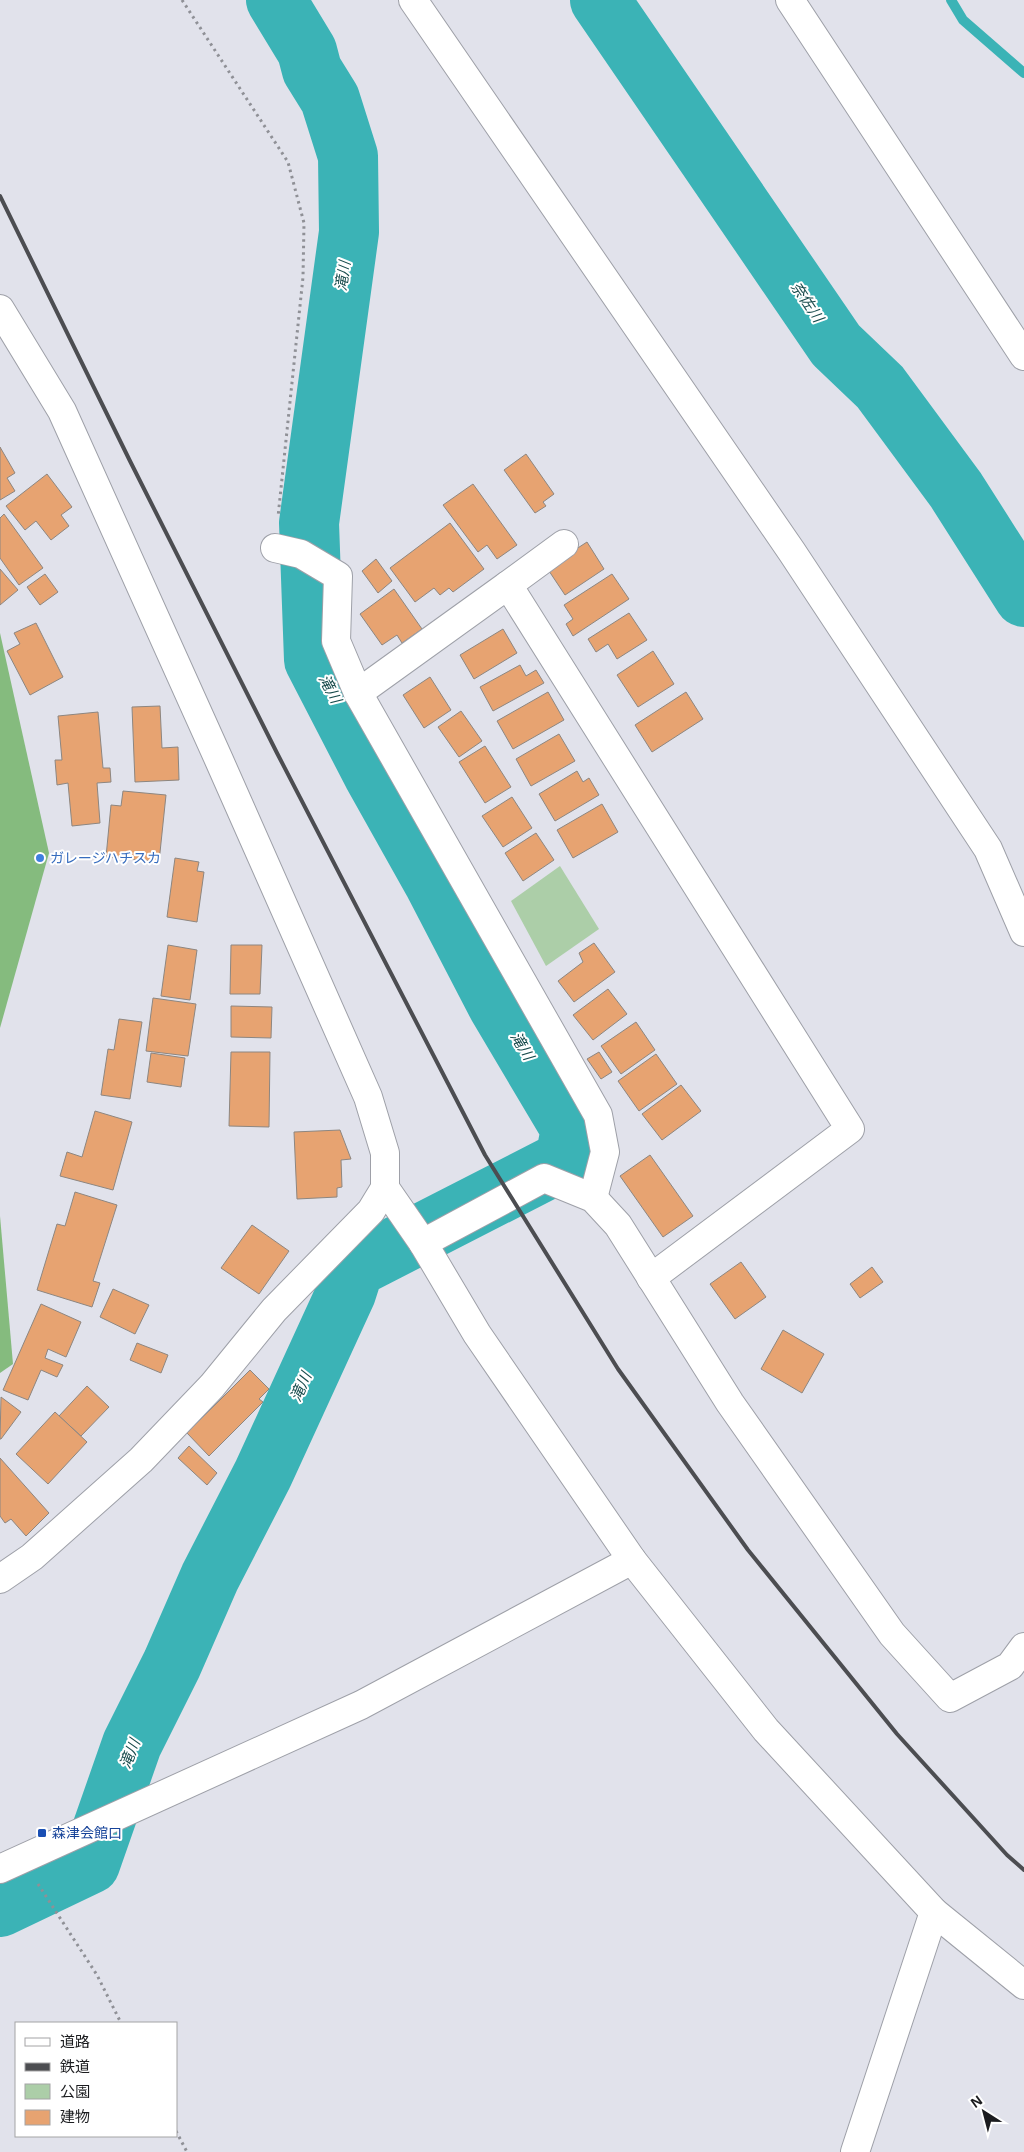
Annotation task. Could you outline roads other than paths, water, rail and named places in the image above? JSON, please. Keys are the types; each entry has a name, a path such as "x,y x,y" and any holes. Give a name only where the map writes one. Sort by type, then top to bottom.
{"street":[{"path":"413,0 792,552 988,849 1024,932"},
{"path":"790,0 1024,356"},
{"path":"0,309 62,412 219,760 368,1098 385,1154 385,1188 371,1211 274,1310 212,1386 141,1460 32,1557 0,1579"},
{"path":"358,693 564,544"},
{"path":"274,548 302,554 338,576 336,641 358,693 598,1115 605,1152 593,1198"},
{"path":"508,585 850,1129 651,1278"},
{"path":"423,1243 544,1178 593,1198 618,1225 730,1403 886,1626 950,1698 1010,1666 1024,1647"},
{"path":"385,1188 423,1243 477,1334 632,1560 766,1730 934,1912 1018,1979"},
{"path":"11,1864 361,1705 632,1560"},
{"path":"855,2152 934,1912"}],"waterway":[{"name":"滝川","path":"0,1907 90,1864 132,1744 172,1664 210,1577 263,1474 346,1293 354,1268 565,1160 571,1129 498,1006 314,660 309,523 349,232 348,156 330,99 312,70 307,51 276,0"},
{"name":"奈佐川","path":"600,0 836,345 880,387 956,490 1024,597"},
{"path":"951,0 963,20 1024,73"}],"railway":[{"path":"0,196 130,461 277,753 485,1155 618,1369 748,1550 897,1734 1007,1855 1024,1870"}],"place":[{"name":"ガレージハチスカ","path":"40,858"},
{"name":"森津会館口","path":"42,1833"}]}
